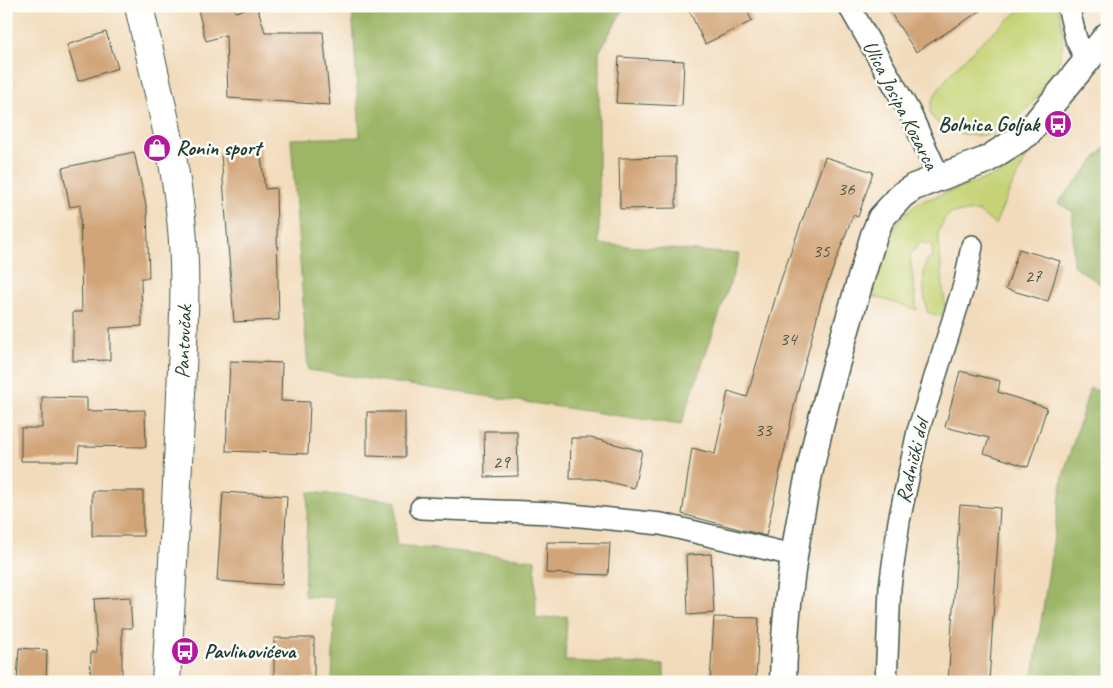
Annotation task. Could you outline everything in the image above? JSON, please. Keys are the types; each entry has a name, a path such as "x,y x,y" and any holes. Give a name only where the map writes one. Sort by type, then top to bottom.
{"main road":[{"name":"Pantovčak","path":"139,6 165,123 180,210 183,263 184,310 179,440 166,682"}],"street":[{"name":"Ulica Josipa Kozarca","path":"849,6 910,113 938,178"},
{"path":"1068,6 1076,40 1087,62"},
{"path":"783,682 787,606 793,555 834,367 874,235 882,218 902,195 938,178 986,160 1027,134 1107,36"},
{"name":"Radnički dol","path":"886,682 890,587 899,521 918,431 967,276 972,246"},
{"path":"421,508 551,513 661,524 793,555"}],"green space":[{"path":"352,6 625,6 599,52 599,244 740,254 681,425 308,370 291,139 360,137"},
{"path":"1027,6 1058,6 1063,32 1063,44 1058,65 1046,86 1018,118 998,131 987,135 975,136 962,134 941,126 934,119 930,110 933,99 942,85 986,38"},
{"path":"1107,145 1107,289 1073,265 1073,212 1058,203"},
{"path":"1028,155 995,225 978,211 951,213 944,220 938,233 945,306 942,317 927,312 925,299 924,273 927,260 933,258 932,245 920,242 910,256 917,310 869,295 894,226 904,214 920,202 1002,173"},
{"path":"1090,388 1107,394 1107,682 1032,682 1063,476"},
{"path":"308,492 396,501 396,545 535,560 536,619 567,616 565,661 664,665 664,682 332,682 335,598 304,596"}],"building":[{"path":"197,6 234,6 235,12 257,6 265,32 323,32 330,105 228,98 226,35 206,41"},
{"path":"687,6 745,6 752,21 705,44"},
{"path":"886,6 988,6 916,52"},
{"path":"106,32 118,68 78,81 67,45"},
{"path":"619,57 684,61 682,106 616,103"},
{"path":"260,148 265,189 276,188 279,320 234,322 221,154"},
{"path":"134,152 147,210 149,278 141,278 142,326 110,328 110,360 73,361 73,312 82,312 80,205 70,207 62,168"},
{"path":"676,157 676,208 620,209 619,158"},
{"path":"825,157 873,172 858,217 853,215 822,298 795,402 766,536 682,514 692,448 715,454 728,391 747,397 779,285"},
{"path":"1019,249 1060,261 1048,301 1006,289"},
{"path":"230,361 282,363 281,401 310,402 308,454 226,451"},
{"path":"960,371 1000,381 998,392 1047,408 1028,467 984,453 989,438 945,427"},
{"path":"42,397 87,398 87,411 145,410 146,447 79,446 78,461 21,461 21,428 42,428"},
{"path":"367,412 405,412 405,457 367,456"},
{"path":"484,431 517,431 518,476 485,477"},
{"path":"571,438 591,438 642,451 634,488 596,479 570,479"},
{"path":"92,491 143,491 143,536 92,536"},
{"path":"223,492 287,496 282,585 217,581"},
{"path":"960,505 1000,508 989,682 948,682"},
{"path":"547,542 610,543 608,575 546,573"},
{"path":"711,554 714,613 688,615 686,555"},
{"path":"130,597 132,628 122,628 122,682 90,682 91,652 97,652 94,599"},
{"path":"714,617 759,618 756,682 710,682"},
{"path":"274,638 314,638 314,678 274,678"},
{"path":"19,648 47,650 46,682 17,682"}],"place":[{"name":"Bolnica Goljak","path":"1058,124"},
{"name":"Ronin sport","path":"157,148"},
{"name":"Pavlinovićeva","path":"185,651"}]}
